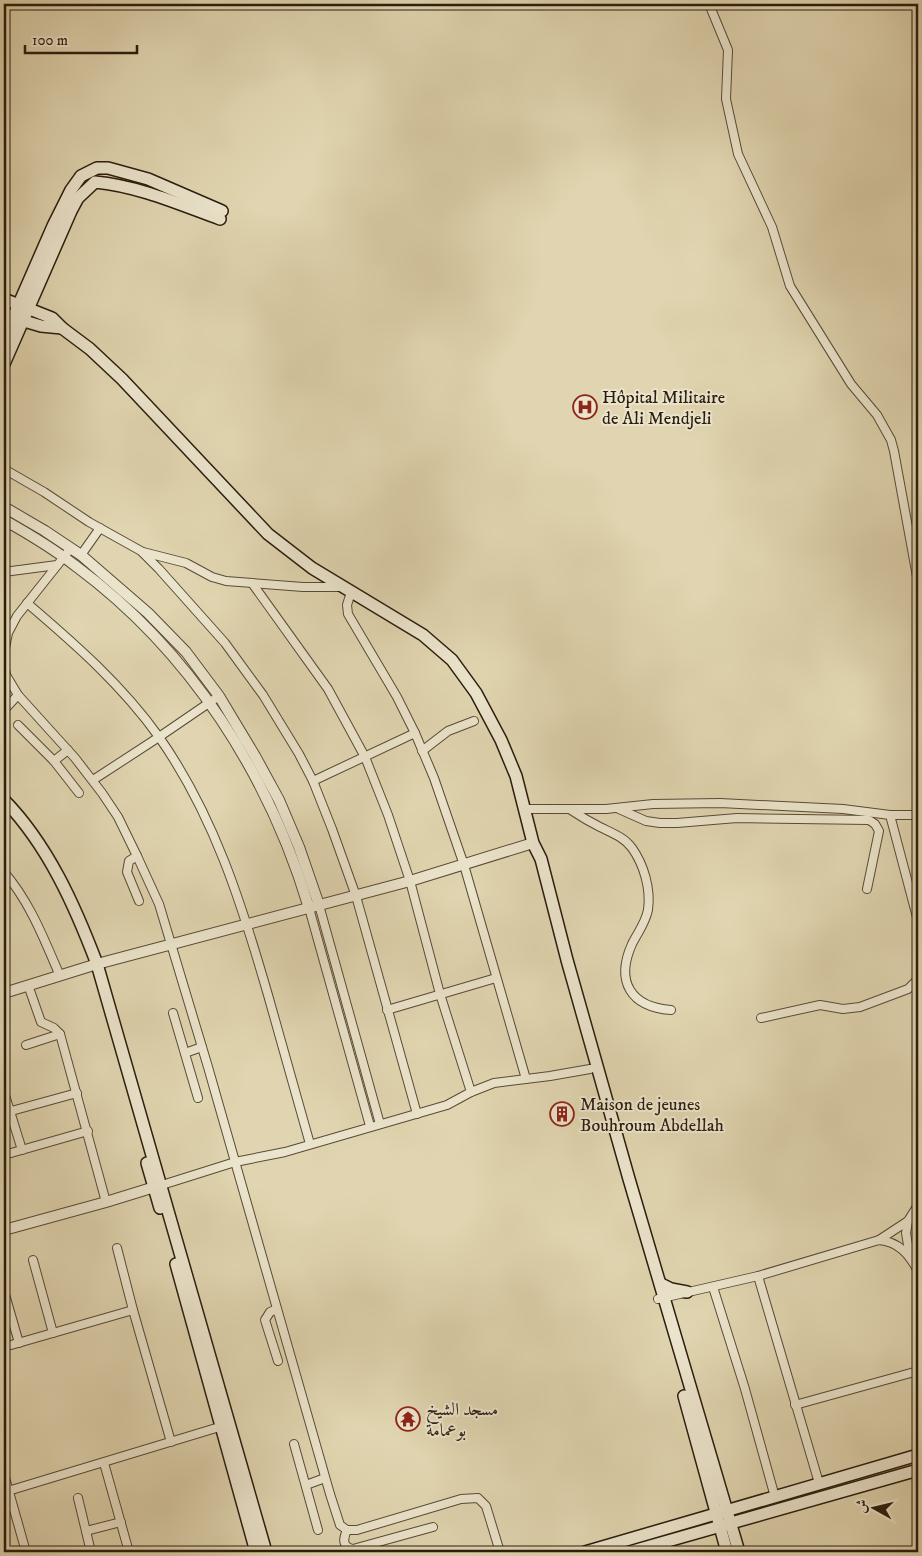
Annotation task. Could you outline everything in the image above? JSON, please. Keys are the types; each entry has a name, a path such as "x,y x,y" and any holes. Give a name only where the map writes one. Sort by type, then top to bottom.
{"main road":[{"path":"4,338 13,318 24,306 78,198 95,182 124,186 221,215"},
{"path":"4,299 52,318 90,349 113,369 268,534 297,557 423,635 443,651 460,669 481,700 516,776 533,843 534,859 590,1069 661,1298 723,1519 727,1552"},
{"path":"13,318 41,326 62,328"},
{"path":"4,364 13,318"},
{"path":"4,800 36,841 60,879 83,927 225,1426 256,1552"},
{"path":"4,810 45,868 93,965"},
{"path":"533,843 540,855 567,960 661,1284 661,1298"},
{"path":"661,1284 671,1289 687,1292"},
{"path":"225,1426 266,1552"},
{"path":"629,1552 723,1519 774,1497 918,1455"},
{"path":"585,1552 918,1470"},
{"path":"723,1519 739,1552"}],"street":[{"path":"709,4 728,50 726,99 738,154 772,227 790,286 851,384 877,415 891,440 918,582"},
{"path":"4,468 100,528 141,551 160,569 225,643 280,722 313,781 356,896 417,1114"},
{"path":"4,507 81,555 148,613 186,652 219,696 255,756 279,800 299,847 370,1126"},
{"path":"4,520 110,594 150,632 181,665 210,702 245,757 273,809 314,907 380,1124"},
{"path":"81,555 100,528"},
{"path":"70,548 16,616 8,633 5,648 4,664 6,675 18,695 93,780 118,818 138,856 158,904 202,1047 235,1162 247,1213 277,1309 338,1521 347,1530 358,1530 461,1499 478,1498 486,1506 500,1552"},
{"path":"141,551 186,563 226,582 303,588 348,589 348,614 377,661 415,733 446,810 464,865 526,1079"},
{"path":"4,572 61,561"},
{"path":"252,583 328,689 364,757 388,815 410,881 440,994 471,1092"},
{"path":"27,602 79,647 120,689 159,737 186,780 209,823 248,923 310,1144"},
{"path":"4,710 18,695"},
{"path":"93,780 219,696"},
{"path":"422,751 454,728 474,721"},
{"path":"18,725 54,761 79,793"},
{"path":"313,781 415,733"},
{"path":"54,761 68,750"},
{"path":"525,809 571,810 653,804 720,803 843,809 890,815 918,815"},
{"path":"618,808 646,821 660,823 737,818 869,820 875,824 879,831 867,889"},
{"path":"571,810 624,839 632,848 646,879 648,908 645,921 632,944 628,958 626,980 629,990 641,1002 659,1009 671,1010"},
{"path":"890,815 918,920"},
{"path":"4,993 93,965 410,881 533,843"},
{"path":"138,856 129,861 127,869 139,901"},
{"path":"4,872 23,897 36,919 60,976"},
{"path":"910,888 918,885"},
{"path":"387,1010 496,978"},
{"path":"761,1018 820,1005 843,1009 860,1007 908,989 918,979"},
{"path":"28,985 41,1022 54,1028 60,1034 106,1202"},
{"path":"173,1013 198,1098"},
{"path":"26,1044 60,1034"},
{"path":"185,1053 202,1047"},
{"path":"4,1230 106,1202 235,1162 285,1152 417,1114 447,1105 471,1092 500,1082 590,1069"},
{"path":"4,1092 7,1112 22,1150"},
{"path":"7,1112 77,1093"},
{"path":"4,1154 88,1131"},
{"path":"910,1257 906,1233 908,1221 918,1205"},
{"path":"661,1298 758,1276 879,1240 908,1221"},
{"path":"879,1240 888,1241 899,1246 910,1257 918,1271"},
{"path":"117,1248 171,1442"},
{"path":"910,1257 918,1254"},
{"path":"33,1260 53,1333"},
{"path":"758,1276 819,1483"},
{"path":"713,1287 745,1390 774,1497"},
{"path":"4,1291 19,1343"},
{"path":"277,1309 270,1312 265,1320 278,1361"},
{"path":"4,1347 133,1310"},
{"path":"795,1405 918,1371"},
{"path":"8,1491 225,1426"},
{"path":"294,1444 318,1530"},
{"path":"104,1463 130,1552"},
{"path":"4,1474 26,1552"},
{"path":"306,1485 325,1478"},
{"path":"78,1498 90,1552"},
{"path":"86,1531 121,1522"},
{"path":"347,1530 344,1536 344,1544 353,1549 433,1527"},
{"path":"4,1544 6,1552"}],"place":[{"name":"Hôpital Militaire de Ali Mendjeli","path":"585,407"},
{"name":"Maison de jeunes Bouhroum Abdellah","path":"562,1114"},
{"name":"مسجد الشيخ بوعمامة","path":"408,1419"}]}
